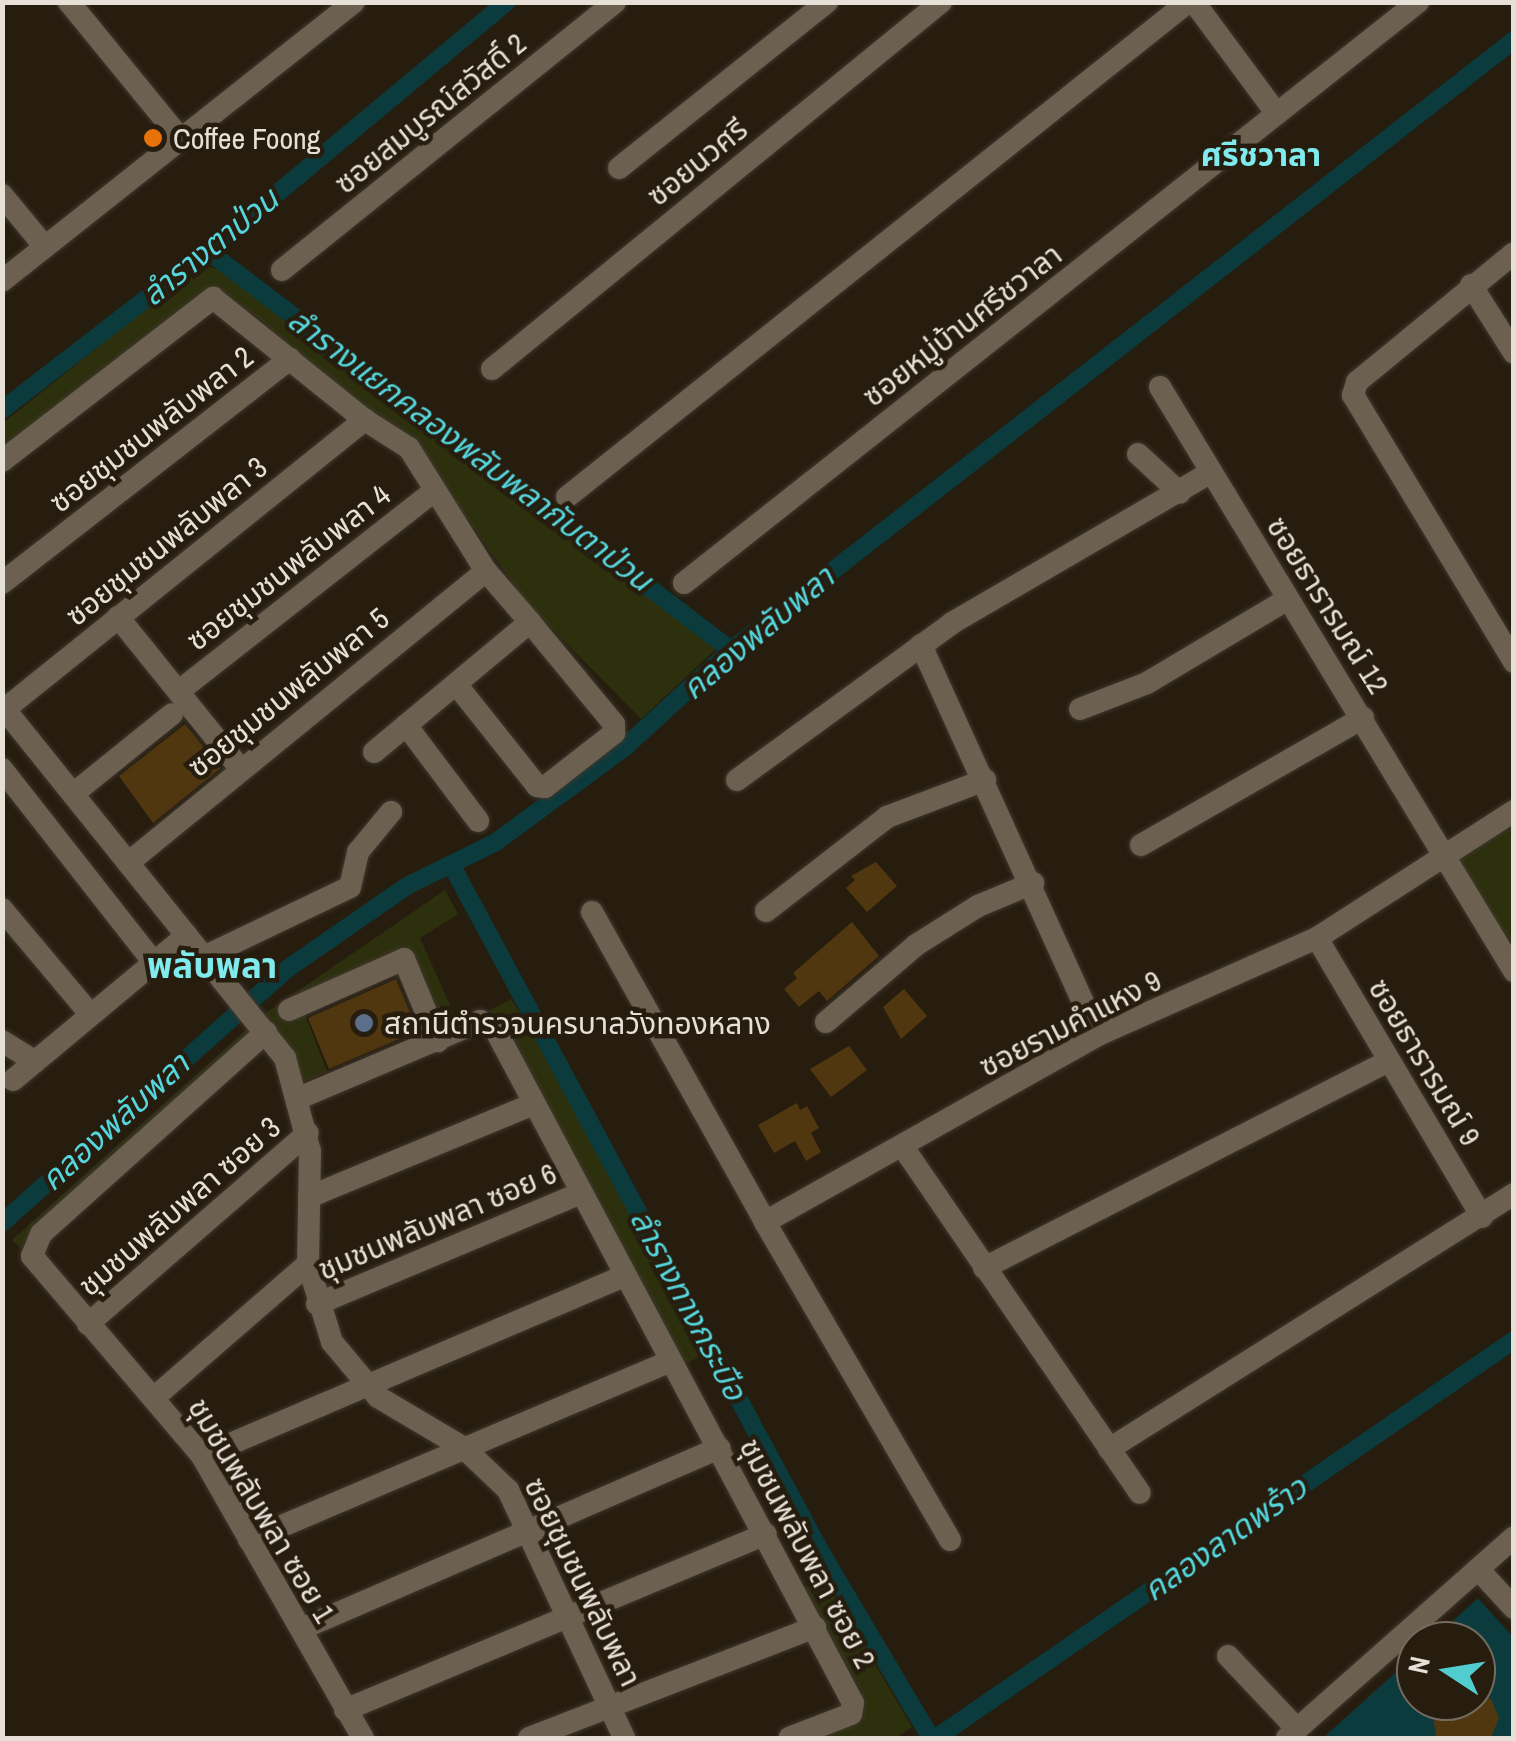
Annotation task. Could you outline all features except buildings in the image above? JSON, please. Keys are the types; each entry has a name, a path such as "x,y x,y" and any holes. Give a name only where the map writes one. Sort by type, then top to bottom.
{"street":[{"path":"69,2 180,138"},
{"path":"2,281 180,138 330,10 354,2"},
{"name":"ซอยสมบูรณ์สวัสดิ์ 2","path":"282,270 615,2"},
{"path":"619,168 827,2"},
{"name":"ซอยนวศรี","path":"492,368 941,2"},
{"path":"567,497 1191,2 1277,114"},
{"name":"ซอยหมู่บ้านศรีชวาลา","path":"684,583 1418,2"},
{"path":"2,195 44,247"},
{"path":"1514,253 1357,382 1353,395 1514,662"},
{"path":"1471,285 1514,353"},
{"path":"2,462 202,304 221,302 365,420 409,448 486,570 614,724 614,733 545,787 537,786 456,684"},
{"name":"ซอยชุมชนพลับพลา 2","path":"2,584 290,358"},
{"name":"ซอยธารารมณ์ 12","path":"1160,387 1514,971"},
{"name":"ซอยชุมชนพลับพลา 3","path":"4,708 365,420"},
{"path":"1138,454 1180,493"},
{"path":"738,780 921,644 1210,473"},
{"name":"ซอยชุมชนพลับพลา 4","path":"179,691 434,490"},
{"name":"ซอยชุมชนพลับพลา 5","path":"128,862 486,570"},
{"path":"1080,709 1147,683 1288,598"},
{"path":"118,617 240,768"},
{"path":"374,752 530,622"},
{"path":"921,644 1034,883 1098,1036"},
{"name":"ซอยชุมชนพลับพลา","path":"4,708 252,1011 285,1058 308,1133 308,1264 317,1304 332,1342 364,1384 464,1448 508,1490 624,1738"},
{"path":"73,794 172,714"},
{"path":"1141,845 1362,718"},
{"path":"406,726 478,820"},
{"path":"2,769 154,963"},
{"path":"766,911 888,816 985,780"},
{"name":"ซอยรามคำแหง 9","path":"764,1222 1098,1036 1317,938 1514,810"},
{"path":"204,957 350,887 358,852 391,812"},
{"path":"826,1022 916,945 978,906 1034,883"},
{"path":"2,909 91,1015"},
{"path":"592,912 764,1222 950,1540"},
{"path":"13,1080 187,935"},
{"name":"ซอยธารารมณ์ 9","path":"1317,938 1482,1217"},
{"path":"289,1010 404,959 438,1041"},
{"name":"ชุมชนพลับพลา ซอย 2","path":"299,1098 489,1022 766,1534 852,1704 851,1714 788,1738"},
{"name":"ชุมชนพลับพลา ซอย 1","path":"266,1032 33,1244 38,1267 156,1396 202,1456 363,1738"},
{"path":"2,1041 34,1062"},
{"path":"984,1268 1389,1061"},
{"path":"309,1197 533,1104"},
{"name":"ชุมชนพลับพลา ซอย 3","path":"88,1324 308,1133"},
{"path":"903,1148 1140,1493"},
{"name":"ชุมชนพลับพลา ซอย 6","path":"317,1304 581,1192"},
{"path":"1109,1449 1514,1194"},
{"path":"156,1396 308,1264"},
{"path":"202,1456 625,1276"},
{"path":"249,1540 671,1361"},
{"path":"300,1628 719,1448"},
{"path":"346,1710 766,1534"},
{"path":"1228,1656 1292,1734 1514,1537"},
{"path":"1478,1569 1514,1608"},
{"path":"529,1738 815,1627"}],"green space":[{"path":"201,265 222,270 718,647 641,719 527,603 432,469 253,314 209,289 3,449 3,423"},
{"path":"1513,823 1513,953 1460,860"},
{"path":"445,890 458,914 420,938 458,1023 439,1035 396,971 303,1010 327,1071 302,1083 260,1017"},
{"path":"511,999 572,1095 705,1354 681,1366 490,1010"},
{"path":"253,1024 260,1033 24,1252 12,1240"},
{"path":"825,1579 912,1727 895,1738 806,1738 862,1709 861,1691 803,1588"}],"water":[{"path":"1478,1598 1513,1637 1513,1738 1323,1738 1396,1672 1396,1721 1496,1721 1496,1621 1453,1621"}],"waterway":[{"name":"ลำรางตาป่วน","path":"2,410 208,251 507,2"},
{"name":"คลองพลับพลา","path":"2,1223 287,969 407,886 496,842 624,748 731,650 1514,40"},
{"name":"ลำรางแยกคลองพลับพลากับตาป่วน","path":"208,251 731,650"},
{"name":"ลำรางทางกระบือ","path":"452,866 822,1554 931,1738"},
{"name":"คลองลาดพร้าว","path":"936,1738 1514,1340"}],"place":[{"name":"Coffee Foong","path":"153,138"},
{"name":"สถานีตำรวจนครบาลวังทองหลาง","path":"364,1023"}],"district":[{"name":"ศรีชวาลา","path":"1261,155"},
{"name":"พลับพลา","path":"212,966"}]}
